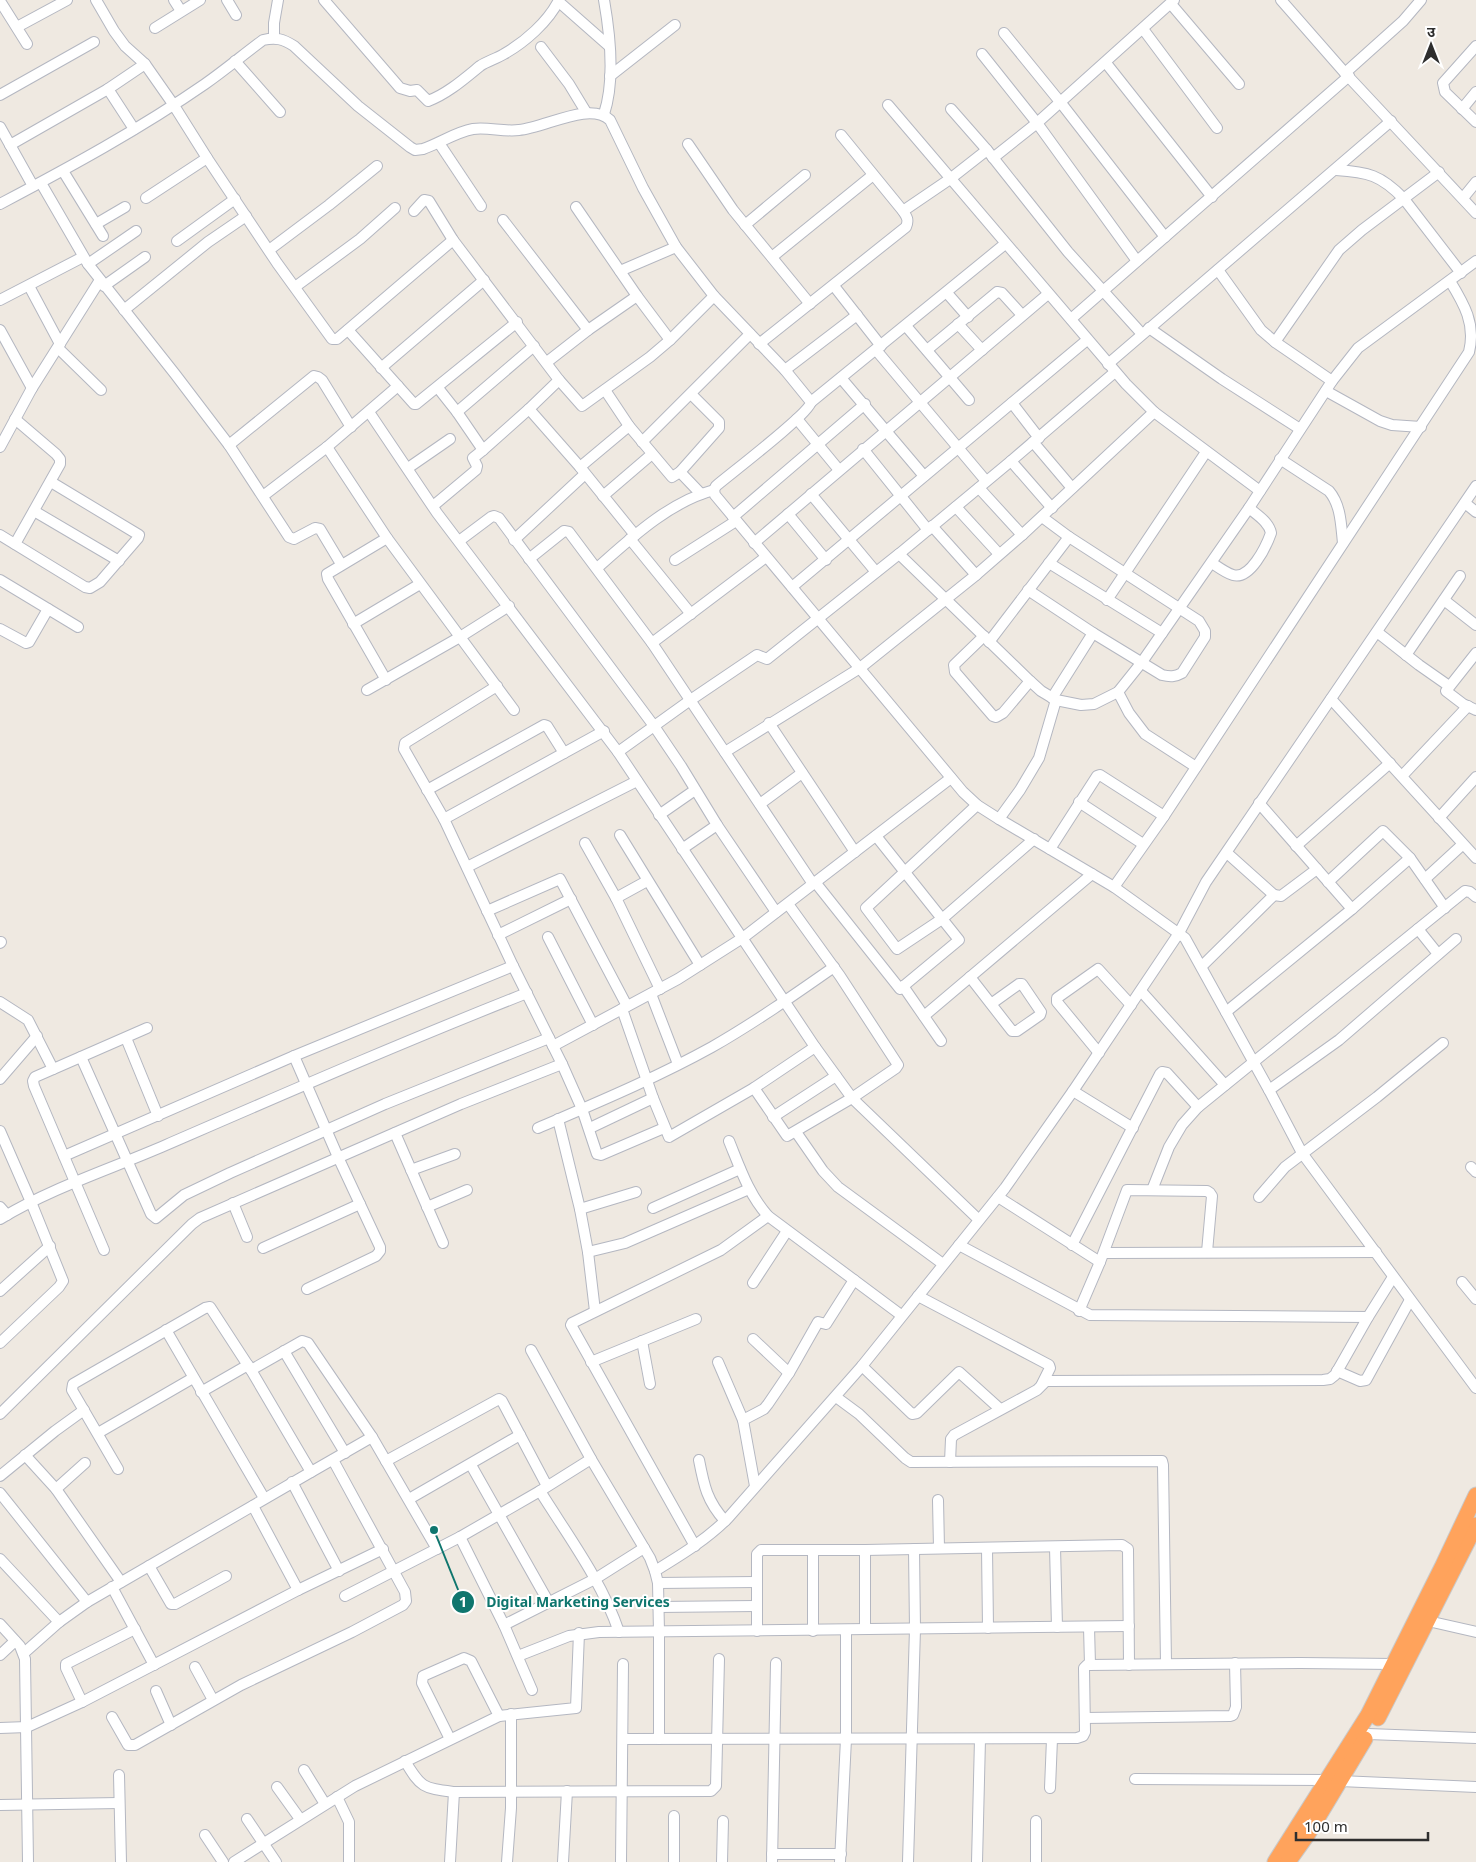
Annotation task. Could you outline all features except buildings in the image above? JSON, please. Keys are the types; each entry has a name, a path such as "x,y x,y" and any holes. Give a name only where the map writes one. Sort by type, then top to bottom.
{"highway":[{"path":"1275,1862 1368,1734 1476,1494"},
{"path":"1288,1862 1308,1834 1368,1715 1428,1621 1476,1525"}],"street":[{"path":"17,27 67,0"},
{"path":"96,0 125,46 144,64 173,104 269,250 332,339 337,339 453,240"},
{"path":"174,0 180,12"},
{"path":"155,28 200,0"},
{"path":"227,0 236,15"},
{"path":"274,37 277,5 287,0"},
{"path":"324,0 400,88 410,91 416,90 428,101 458,83 486,62 505,54 533,33 559,1 609,46"},
{"path":"604,0 610,76 609,94 604,114"},
{"path":"1282,0 1347,74 1476,213"},
{"path":"1071,319 1212,197 1347,74 1403,21 1421,0"},
{"path":"0,1 26,44"},
{"path":"903,211 1037,123 1173,2 1239,84"},
{"path":"610,76 675,25"},
{"path":"1143,29 1217,128"},
{"path":"1004,33 1061,102 1164,237"},
{"path":"0,204 63,171 134,129 264,40 274,37 294,46 358,106 415,150 423,149 474,129 505,131 530,129 586,112 604,114 610,120 643,188 676,247 714,296 785,370 811,402"},
{"path":"0,95 94,42"},
{"path":"1476,46 1443,83 1442,87 1476,122"},
{"path":"541,48 569,84 586,112"},
{"path":"982,54 1037,123 1137,261"},
{"path":"235,61 280,112"},
{"path":"1106,63 1212,197"},
{"path":"10,145 108,89 144,64"},
{"path":"108,89 134,129"},
{"path":"1462,109 1476,92"},
{"path":"888,105 1111,368 1154,412 1260,491"},
{"path":"951,109 1102,291 1145,331 1300,429"},
{"path":"618,752 757,655 768,659 899,554 1036,440 1111,368 1145,331 1336,170 1391,121"},
{"path":"0,127 102,283 175,374 228,445 291,539 318,528 341,564"},
{"path":"759,344 906,227 908,218 841,135"},
{"path":"439,143 481,206"},
{"path":"688,144 733,210 810,304"},
{"path":"146,198 207,158"},
{"path":"269,250 377,166"},
{"path":"1336,170 1363,171 1379,178 1394,188 1461,273"},
{"path":"63,171 103,236"},
{"path":"1275,342 1339,250 1362,230 1439,172"},
{"path":"745,225 805,175"},
{"path":"772,257 873,175"},
{"path":"1463,198 1476,182"},
{"path":"177,241 235,199"},
{"path":"414,210 424,200 429,201 453,240 517,322 559,380 582,406 650,357 714,296"},
{"path":"96,224 125,207"},
{"path":"576,207 637,296 670,340"},
{"path":"295,287 360,239 395,208"},
{"path":"124,310 208,242 246,216"},
{"path":"502,220 588,330"},
{"path":"0,300 86,260 136,231"},
{"path":"597,568 632,537 670,511 701,494 714,490 796,419 810,406 811,402 1005,244"},
{"path":"620,271 676,247"},
{"path":"0,447 32,388 102,283 145,257"},
{"path":"899,554 1030,681 1054,699 1081,705 1094,704 1118,692 1142,662 1212,563 1332,380 1358,348 1476,261"},
{"path":"1218,270 1261,330 1275,342 1332,380"},
{"path":"382,368 484,280"},
{"path":"1114,888 1164,816 1469,352 1473,334 1472,320 1450,281"},
{"path":"29,286 59,346 101,390"},
{"path":"834,286 858,315 879,348 919,402 958,448 982,484 1022,535"},
{"path":"927,350 1000,292 1022,315"},
{"path":"947,293 968,317"},
{"path":"754,542 1048,294"},
{"path":"547,362 588,330 637,296"},
{"path":"785,370 858,315"},
{"path":"348,330 416,404 517,322"},
{"path":"958,324 982,350"},
{"path":"906,326 969,400"},
{"path":"0,330 32,388"},
{"path":"642,442 750,334"},
{"path":"792,587 1087,340"},
{"path":"457,412 534,346"},
{"path":"228,445 314,376 322,380 351,427"},
{"path":"841,378 865,404 924,476"},
{"path":"433,506 476,470 477,466 473,458 529,410 559,380"},
{"path":"263,496 327,447 398,386"},
{"path":"438,388 483,450"},
{"path":"605,390 629,426 672,477 680,472 719,428 720,424 690,394"},
{"path":"1326,391 1380,421 1392,425 1421,427"},
{"path":"1012,403 1036,440 1072,488"},
{"path":"675,560 734,519 865,404"},
{"path":"529,410 583,470 691,614"},
{"path":"369,412 433,506 604,731 852,1098 978,1219"},
{"path":"725,752 860,668 976,575 1022,535 1154,412"},
{"path":"15,419 50,448 60,459 58,470 15,544"},
{"path":"796,419 839,470"},
{"path":"514,540 629,426"},
{"path":"408,468 450,439"},
{"path":"327,447 386,538 514,710"},
{"path":"863,450 901,496 976,575"},
{"path":"1107,600 1206,452"},
{"path":"603,496 652,454"},
{"path":"1280,459 1335,498 1338,506 1343,543"},
{"path":"1011,461 1052,508"},
{"path":"680,472 701,494"},
{"path":"0,535 85,587 90,588 100,582 138,538 138,533 51,482"},
{"path":"655,1571 695,1546 725,1521 836,1397 978,1219 998,1197 1132,1005 1180,933 1206,882 1476,486"},
{"path":"714,490 715,495 734,519 951,778 977,805 1092,874 1180,933 1190,945 1202,966 1302,1154 1476,1388"},
{"path":"811,494 876,572"},
{"path":"1464,503 1476,512"},
{"path":"956,507 999,554"},
{"path":"1212,563 1232,575 1240,576 1251,569 1271,533 1266,522 1249,508"},
{"path":"34,511 118,561"},
{"path":"788,514 826,560"},
{"path":"459,541 491,517 499,518 654,726 717,825 776,912"},
{"path":"1028,590 1093,633 1162,675 1169,677 1176,676 1182,672 1205,637 1205,631 1199,621 1068,537 1042,517"},
{"path":"529,559 567,530 652,643 689,701 814,883 900,989 959,940 876,836"},
{"path":"1030,681 1003,713 996,717 993,716 955,672 954,665 986,639 1049,564 1068,537"},
{"path":"386,538 328,572 327,577 386,680"},
{"path":"652,643 766,557"},
{"path":"1049,564 1162,633"},
{"path":"1406,655 1460,576"},
{"path":"0,580 78,627"},
{"path":"354,624 420,584"},
{"path":"1444,600 1476,625"},
{"path":"367,690 509,606"},
{"path":"0,629 23,643 29,642 48,609"},
{"path":"1377,632 1449,686"},
{"path":"999,819 1020,790 1039,758 1054,699 1093,633"},
{"path":"1402,776 1472,708 1447,692 1446,689 1476,653"},
{"path":"497,686 405,743 404,749 444,819 498,935 562,1064 590,1128 597,1154 601,1155 664,1128"},
{"path":"1118,692 1129,713 1145,734 1196,767"},
{"path":"1331,699 1476,858"},
{"path":"769,723 855,852"},
{"path":"427,790 544,724 564,753"},
{"path":"444,819 604,731"},
{"path":"1296,846 1390,763"},
{"path":"760,804 802,773"},
{"path":"1050,849 1079,802 1097,776 1100,775 1164,816"},
{"path":"1438,818 1476,777"},
{"path":"81,1057 151,1214 156,1218 184,1196 230,1173 393,1100 592,1025 656,992 744,937 951,778"},
{"path":"467,867 637,781"},
{"path":"659,814 695,790"},
{"path":"1079,802 1143,844"},
{"path":"1259,803 1352,909"},
{"path":"977,805 866,908 898,949 942,919 1034,839"},
{"path":"682,849 717,825"},
{"path":"1328,882 1384,831 1410,858 1445,908"},
{"path":"620,835 700,965"},
{"path":"585,842 616,898 656,992 678,1064"},
{"path":"1425,879 1462,844"},
{"path":"1226,853 1274,895 1281,896 1317,869"},
{"path":"1226,1012 1352,909 1410,858"},
{"path":"924,1016 1092,874"},
{"path":"487,911 558,879 562,881 624,1008 646,1079 667,1136 671,1137 754,1088 816,1047"},
{"path":"616,898 647,881"},
{"path":"1152,1190 1168,1147 1198,1107 1465,891 1470,892 1476,897"},
{"path":"1202,966 1274,895"},
{"path":"498,935 571,899"},
{"path":"754,1088 786,1135 790,1135 852,1098 898,1065 834,967 788,904"},
{"path":"1418,929 1438,954"},
{"path":"548,937 592,1025"},
{"path":"1269,1090 1339,1040 1456,939"},
{"path":"64,1156 294,1056 513,966"},
{"path":"538,1128 712,1047 834,967"},
{"path":"1099,1053 1058,1002 1057,998 1098,968 1132,1005"},
{"path":"970,977 991,1004 1014,1032 1040,1015 1041,1012 1022,984 1019,984 991,1004"},
{"path":"903,986 941,1041"},
{"path":"1141,991 1225,1085"},
{"path":"2,1214 128,1162 416,1037 526,993"},
{"path":"0,1002 22,1014 28,1020 53,1069"},
{"path":"104,1250 33,1083 36,1078 53,1069 147,1028"},
{"path":"0,1079 37,1036"},
{"path":"126,1038 158,1116"},
{"path":"1259,1197 1271,1182 1302,1154 1444,1043"},
{"path":"294,1056 380,1247 380,1251 376,1256 307,1289"},
{"path":"0,1414 200,1218 460,1104 562,1064"},
{"path":"1072,1245 1162,1072 1166,1073 1198,1107"},
{"path":"773,1117 836,1076"},
{"path":"1073,1091 1133,1128"},
{"path":"590,1128 653,1098"},
{"path":"558,1120 580,1209 588,1252 595,1311"},
{"path":"0,1131 50,1246 63,1281 0,1343"},
{"path":"796,1132 823,1171 838,1187 943,1264"},
{"path":"394,1133 443,1243"},
{"path":"729,1141 749,1190 768,1216 901,1315"},
{"path":"411,1170 455,1154"},
{"path":"653,1208 740,1168"},
{"path":"427,1207 467,1190"},
{"path":"588,1252 625,1243 749,1190"},
{"path":"1079,1311 1102,1258 1125,1192 1131,1190 1152,1190 1207,1191 1210,1193 1212,1196 1207,1252"},
{"path":"580,1209 636,1192"},
{"path":"998,1197 1072,1245 1102,1258 1207,1252 1376,1252"},
{"path":"233,1203 248,1237"},
{"path":"263,1248 360,1204"},
{"path":"695,1546 590,1362 571,1325 595,1311 721,1250 768,1216"},
{"path":"753,1283 787,1231"},
{"path":"959,1245 1079,1311 1095,1316 1368,1317"},
{"path":"0,1291 50,1246"},
{"path":"1042,1384 1046,1381 1330,1379 1337,1371 1393,1277"},
{"path":"744,1420 764,1409 789,1373 818,1322 826,1324 854,1280"},
{"path":"1462,1282 1476,1299"},
{"path":"918,1296 1049,1365 1050,1368 1037,1390 952,1436 950,1462"},
{"path":"1337,1371 1360,1381 1366,1380 1410,1300"},
{"path":"118,1469 72,1390 73,1384 204,1308 210,1307 311,1472"},
{"path":"590,1362 696,1320"},
{"path":"166,1330 264,1498"},
{"path":"753,1339 789,1373"},
{"path":"202,1392 302,1340 308,1343 372,1437 437,1549"},
{"path":"642,1341 650,1384"},
{"path":"531,1350 591,1459 644,1548 655,1571 658,1582 659,1739"},
{"path":"284,1351 345,1453"},
{"path":"718,1362 744,1420 755,1486"},
{"path":"862,1366 912,1414 917,1413 958,1372 1000,1410"},
{"path":"98,1433 193,1378"},
{"path":"836,1397 860,1414 911,1462 1162,1461 1166,1664"},
{"path":"386,1461 496,1400 502,1401 520,1435 543,1489 609,1604 619,1632"},
{"path":"0,1476 84,1410"},
{"path":"409,1499 471,1465 520,1435"},
{"path":"24,1653 59,1622 87,1602 372,1437"},
{"path":"25,1455 56,1489 117,1585 135,1629 154,1665"},
{"path":"345,1596 460,1537 591,1459"},
{"path":"112,1717 131,1746 241,1684 352,1632 403,1605 407,1597 383,1549 333,1460"},
{"path":"699,1460 709,1500 725,1521"},
{"path":"56,1489 85,1463"},
{"path":"471,1465 549,1603"},
{"path":"292,1482 339,1571"},
{"path":"0,1493 87,1602"},
{"path":"938,1500 939,1548"},
{"path":"253,1506 298,1590"},
{"path":"460,1537 504,1625 532,1690"},
{"path":"757,1631 756,1582 758,1551 761,1550 1122,1545 1128,1549 1129,1665"},
{"path":"1055,1547 1057,1627"},
{"path":"504,1625 595,1579 644,1548"},
{"path":"987,1548 988,1628"},
{"path":"0,1728 27,1727 82,1702 298,1590 383,1549"},
{"path":"908,1862 915,1629 914,1549"},
{"path":"813,1550 814,1631"},
{"path":"865,1550 865,1629"},
{"path":"0,1559 59,1622"},
{"path":"149,1566 172,1604 226,1576"},
{"path":"658,1582 756,1582"},
{"path":"658,1607 756,1606"},
{"path":"1428,1621 1476,1632"},
{"path":"0,1624 24,1653 27,1727 28,1862"},
{"path":"518,1656 579,1633 1129,1626"},
{"path":"1089,1627 1090,1665"},
{"path":"82,1702 66,1668 66,1664 135,1629"},
{"path":"776,1663 772,1858 840,1858 846,1740 846,1630"},
{"path":"234,1862 337,1797 405,1761 499,1716 576,1708 579,1633"},
{"path":"0,1655 16,1641"},
{"path":"450,1739 422,1683 423,1676 464,1658 471,1660 499,1716"},
{"path":"405,1761 414,1777 422,1785 454,1792 711,1790 716,1786 719,1659"},
{"path":"1085,1718 1233,1715 1236,1707 1235,1663"},
{"path":"623,1739 980,1740 1077,1738 1083,1736 1085,1732 1084,1668 1087,1665 1235,1663 1398,1666"},
{"path":"621,1862 623,1664"},
{"path":"195,1667 213,1700"},
{"path":"156,1691 171,1724"},
{"path":"507,1862 511,1791 511,1714"},
{"path":"1368,1734 1476,1738"},
{"path":"1050,1788 1052,1738"},
{"path":"977,1862 980,1740"},
{"path":"304,1770 325,1804"},
{"path":"119,1775 121,1862"},
{"path":"1135,1779 1334,1781 1476,1786"},
{"path":"277,1787 300,1819"},
{"path":"563,1862 567,1791"},
{"path":"450,1862 454,1792"},
{"path":"337,1797 349,1822 349,1862"},
{"path":"0,1805 119,1803"},
{"path":"674,1816 674,1862"},
{"path":"247,1819 276,1862"},
{"path":"722,1862 723,1820"},
{"path":"1036,1821 1036,1862"},
{"path":"205,1835 223,1862"}],"place":[{"name":"Digital Marketing Services","path":"434,1530"}]}
